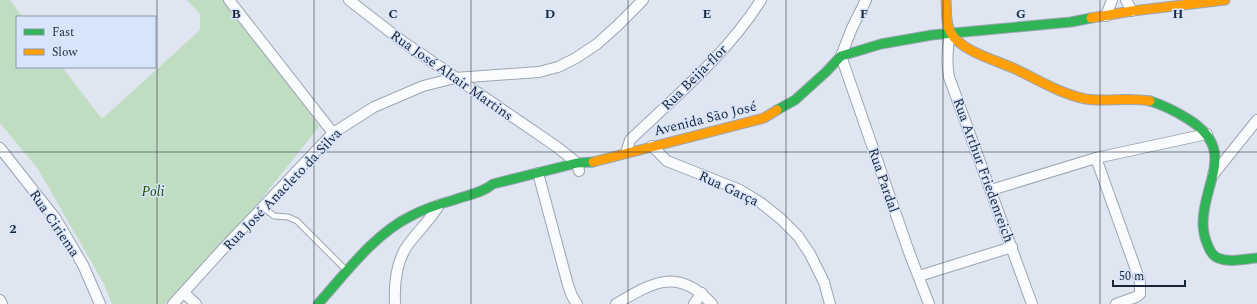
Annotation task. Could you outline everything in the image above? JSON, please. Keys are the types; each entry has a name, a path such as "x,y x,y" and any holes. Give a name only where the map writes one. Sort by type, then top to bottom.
{"main road":[{"path":"946,0 947,19 950,34 962,44 977,52 1068,93 1086,98 1105,100 1133,99 1153,102 1162,105 1197,125 1212,141 1215,162 1202,225 1207,246 1216,257 1225,260 1257,258"},
{"path":"841,56 881,44 932,35 1071,22 1132,11 1225,0"},
{"name":"Avenida São José","path":"318,304 385,234 400,222 421,211 486,190 494,184 539,177 589,164 626,152 764,118 794,100 826,72 841,56"},
{"name":"Avenida São José","path":"512,189 539,177"},
{"path":"486,190 496,193"}],"street":[{"path":"229,0 333,133"},
{"name":"Rua José Altair Martins","path":"349,0 402,41 557,147 578,167"},
{"name":"Rua José Anacleto da Silva","path":"173,304 333,133 374,107 423,86 455,78 539,72 558,67 576,58 596,44 618,26 642,0"},
{"name":"Rua Beija-flor","path":"626,152 630,140 706,68 736,35 761,0"},
{"path":"841,56 852,28 866,0"},
{"path":"1106,16 1112,0"},
{"path":"1126,0 1132,11"},
{"name":"Rua Arthur Friedenreich","path":"950,34 947,52 949,77 992,190 1032,304"},
{"name":"Rua Pardal","path":"841,56 929,304"},
{"path":"1212,175 1257,120"},
{"path":"992,190 1096,158 1207,134"},
{"name":"Rua Garça","path":"652,146 667,161 740,190 761,203 781,219 798,236 810,254 824,282 830,304"},
{"path":"557,147 564,170"},
{"name":"Rua Ciriema","path":"2,152 56,219 83,265 100,304"},
{"path":"1096,158 1140,281 1140,294 1136,297 1116,304"},
{"path":"539,177 568,285 577,304"},
{"path":"395,304 396,274 401,256 409,242 433,216 439,205"},
{"path":"919,276 1012,247"},
{"path":"616,304 636,291 655,284 676,281 685,283 702,293 712,304"},
{"path":"184,293 196,304"},
{"path":"694,304 702,293"},
{"path":"0,300 2,304"}],"lane":[{"path":"263,207 274,216 288,217 297,221 348,272"}],"green space":[{"name":"Poli","path":"0,0 10,0 22,16 16,16 16,68 63,68 102,119 200,30 200,14 187,0 228,0 319,127 205,269 165,304 112,304 104,284 38,169 0,123"}],"traffic: fast":[{"path":"777,110 795,100 841,56 881,44 932,35 1071,22 1091,18"},
{"path":"1150,101 1170,109 1188,119 1203,131 1211,143 1215,155 1214,167 1204,208 1203,229 1208,246 1213,255 1227,260 1257,258"},
{"path":"318,304 372,244 397,224 411,216 432,207 480,192 493,184 577,163 593,162"}],"traffic: slow":[{"path":"946,0 949,29 956,39 970,50 1076,97 1094,100 1134,99 1150,101"},
{"path":"1091,18 1132,11 1225,0"},
{"path":"593,162 764,118 777,110"}]}
